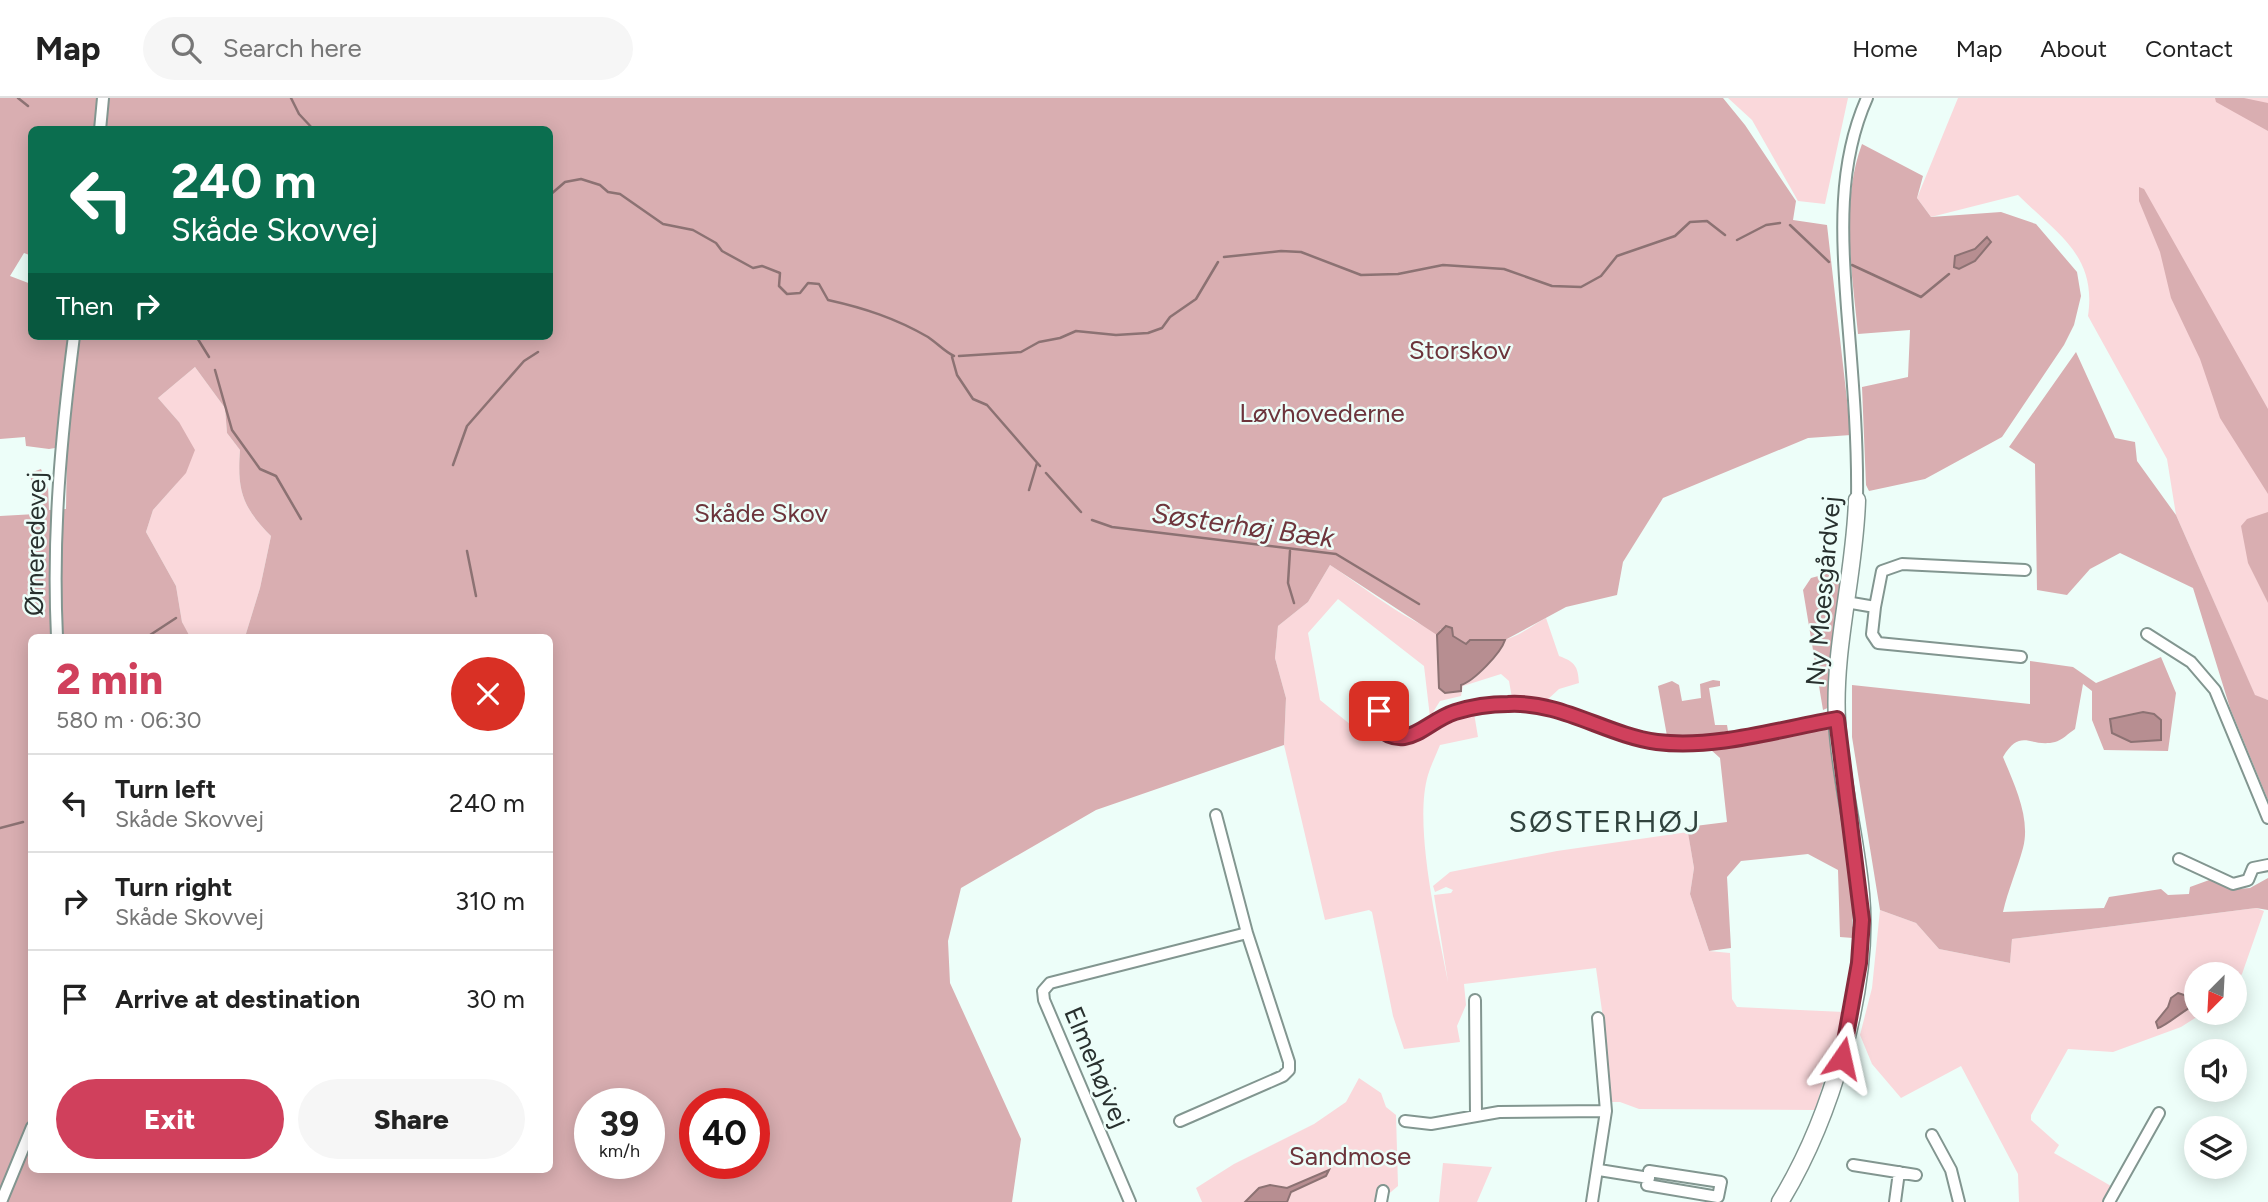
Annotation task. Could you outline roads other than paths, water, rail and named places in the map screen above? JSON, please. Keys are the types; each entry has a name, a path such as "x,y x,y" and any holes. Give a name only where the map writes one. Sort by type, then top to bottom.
{"street":[{"path":"100,126 103,98"},
{"name":"Ny Moesgårdvej","path":"1780,1202 1808,1146 1842,1058 1862,944 1862,896 1837,719 1846,602 1856,531 1858,461 1842,227 1845,177 1867,98"},
{"name":"Ørneredevej","path":"57,634 54,568 59,451 73,340"},
{"path":"2021,657 1878,643 1872,634 1882,571 1902,564 2025,570"},
{"path":"1846,602 1875,607"},
{"path":"2147,634 2191,662 2210,682 2268,818"},
{"path":"1363,698 1379,711 1375,725 1384,734 1395,737 1417,734 1456,712 1508,704 1549,708 1619,732 1675,743 1699,744 1837,719"},
{"path":"1180,1121 1289,1070 1289,1062 1247,933 1216,815"},
{"path":"2179,859 2234,884 2248,880 2253,868 2268,865"},
{"name":"Elmehøjvej","path":"1130,1202 1069,1062 1044,1000 1044,990 1050,983 1247,933"},
{"path":"1475,1000 1476,1116"},
{"path":"1592,1202 1606,1111 1598,1018"},
{"path":"1405,1121 1430,1124 1499,1112 1606,1111"},
{"path":"2109,1202 2159,1114"},
{"path":"1933,1135 1951,1170 1959,1202"},
{"path":"1,1202 28,1137"},
{"path":"1853,1165 1916,1175"},
{"path":"1599,1170 1648,1178"},
{"path":"1650,1171 1721,1182 1718,1197 1647,1185 1648,1178 1650,1171"},
{"path":"1895,1202 1899,1172"}],"waterway":[{"path":"18,98 28,106"},
{"name":"Søsterhøj Bæk","path":"291,98 299,114 310,126"},
{"name":"Søsterhøj Bæk","path":"553,192 565,182 581,179 600,185 608,192 620,194 663,224 693,230 716,243 722,251 753,268 762,266 780,273 779,286 787,294 800,293 808,283 819,284 828,300 867,310 904,324 954,356"},
{"path":"1224,257 1281,251 1301,252 1361,275 1398,274 1443,265 1504,269 1552,286 1581,287 1601,276 1617,256 1675,236 1690,222 1707,221 1725,235"},
{"path":"1737,240 1766,225 1780,223"},
{"path":"1790,225 1829,262"},
{"path":"959,356 1021,352 1039,342 1060,338 1076,331 1116,335 1148,333 1162,328 1170,317 1196,299 1218,262"},
{"path":"1852,265 1921,297 1949,274"},
{"path":"198,340 209,357"},
{"path":"453,465 467,426 524,361 538,352"},
{"name":"Søsterhøj Bæk","path":"952,357 957,375 973,399 987,405 1040,466"},
{"path":"215,370 232,430 260,469 276,476 301,519"},
{"path":"1029,490 1037,463"},
{"name":"Søsterhøj Bæk","path":"1046,473 1081,512"},
{"name":"Søsterhøj Bæk","path":"1092,520 1112,527 1336,554 1419,604"},
{"path":"467,551 476,596"},
{"path":"1290,551 1288,583 1294,603"},
{"path":"152,634 176,618"},
{"path":"0,828 23,822"}],"district":[{"name":"SØSTERHØJ","path":"1605,821"}],"park label":[{"name":"Storskov","path":"1460,350"},
{"name":"Løvhovederne","path":"1322,413"},
{"name":"Skåde Skov","path":"761,513"},
{"name":"Sandmose","path":"1350,1156"}]}
